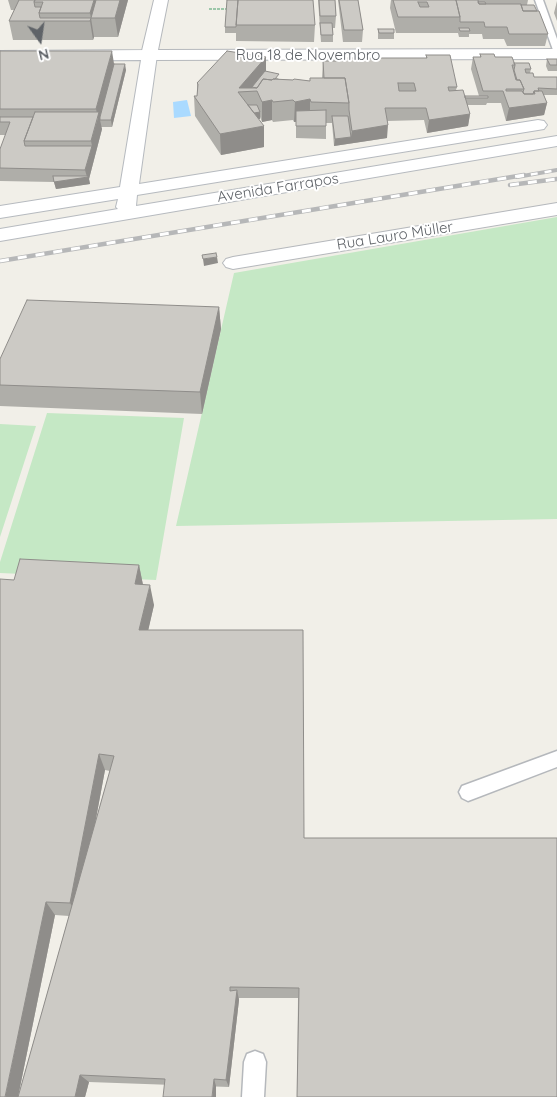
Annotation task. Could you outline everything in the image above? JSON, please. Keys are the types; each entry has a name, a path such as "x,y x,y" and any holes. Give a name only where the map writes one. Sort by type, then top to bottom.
{"street":[{"path":"126,213 149,55 161,0"},
{"name":"Rua 18 de Novembro","path":"0,56 557,52"},
{"name":"Avenida Farrapos","path":"0,212 557,122"},
{"name":"Avenida Farrapos","path":"0,235 557,141"},
{"name":"Rua Lauro Müller","path":"233,263 557,209"}],"lane":[{"path":"539,0 557,52"},
{"path":"468,792 557,759"},
{"path":"253,1097 255,1062"}],"path":[{"path":"209,10 233,10"}],"green space":[{"path":"557,217 557,519 176,526 234,273"},
{"path":"47,413 184,418 156,580 0,573 0,562"},
{"path":"0,424 36,426 0,537"}],"water":[{"path":"187,100 191,116 174,118 173,102"}],"building":[{"path":"19,0 35,0 35,7 41,7 40,18 91,18 90,21 9,21"},
{"path":"35,0 94,0 90,13 39,13 43,2 34,2"},
{"path":"96,0 120,0 115,18 91,18"},
{"path":"227,0 238,0 236,27 225,27"},
{"path":"238,0 313,0 315,25 236,25"},
{"path":"319,0 335,0 336,16 320,16"},
{"path":"339,0 358,0 363,30 344,30"},
{"path":"393,0 456,0 460,17 398,17","holes":["418,2 427,2 429,7 420,7"]},
{"path":"456,0 478,0 479,4 521,4 523,11 539,11 548,34 509,34 507,27 485,27 484,22 460,22"},
{"path":"521,5 534,5 537,11 523,11"},
{"path":"320,23 332,23 333,35 321,35"},
{"path":"459,28 469,28 470,31 460,31"},
{"path":"378,29 394,29 394,33 379,33"},
{"path":"0,51 112,51 96,109 0,109"},
{"path":"227,51 266,57 239,88 257,88 263,79 310,81 310,78 345,78 349,103 311,102 310,99 295,102 293,100 273,102 272,100 262,102 257,91 238,92 264,126 220,134 194,96 197,96 197,83"},
{"path":"480,54 494,54 495,57 512,57 515,65 512,65 516,80 520,80 524,89 506,89 506,91 522,91 524,94 535,94 534,91 542,91 547,103 509,108 503,91 483,91 473,57 481,57"},
{"path":"426,55 450,55 457,87 448,87 449,91 463,90 470,114 429,120 426,108 385,108 388,125 352,131 345,78 324,78 323,61 341,61 341,58 427,58","holes":["398,83 414,83 416,91 399,91"]},
{"path":"547,59 557,59 557,65 550,65"},
{"path":"514,63 529,63 531,69 525,69 526,73 533,73 534,77 557,77 557,89 538,88 539,91 534,91 533,94 524,94 520,80 517,80"},
{"path":"114,64 125,64 111,120 100,120 100,117"},
{"path":"265,71 279,74 272,80 263,79 257,88 252,87"},
{"path":"465,96 488,96 488,98 465,98"},
{"path":"248,105 257,105 260,112 254,113"},
{"path":"326,110 326,126 296,126 296,111"},
{"path":"35,112 99,112 91,141 24,141"},
{"path":"332,116 348,116 351,137 335,139"},
{"path":"0,117 33,117 24,141 25,146 92,146 85,170 0,168 0,149 10,122 0,122"},
{"path":"53,176 88,176 88,177 54,182"},
{"path":"216,253 217,257 203,259 202,255"},
{"path":"27,300 219,307 200,392 0,385 0,359"},
{"path":"20,559 139,565 135,584 150,585 139,630 303,630 304,838 557,838 557,1097 297,1097 299,988 230,987 230,991 237,990 226,1080 214,1079 212,1097 163,1097 165,1079 80,1075 75,1097 18,1097 114,756 99,754 70,903 46,902 5,1097 0,1097 0,579 14,580"}],"railway":[{"path":"517,177 557,170"},
{"path":"0,261 524,175"},
{"path":"510,185 557,179"}]}
